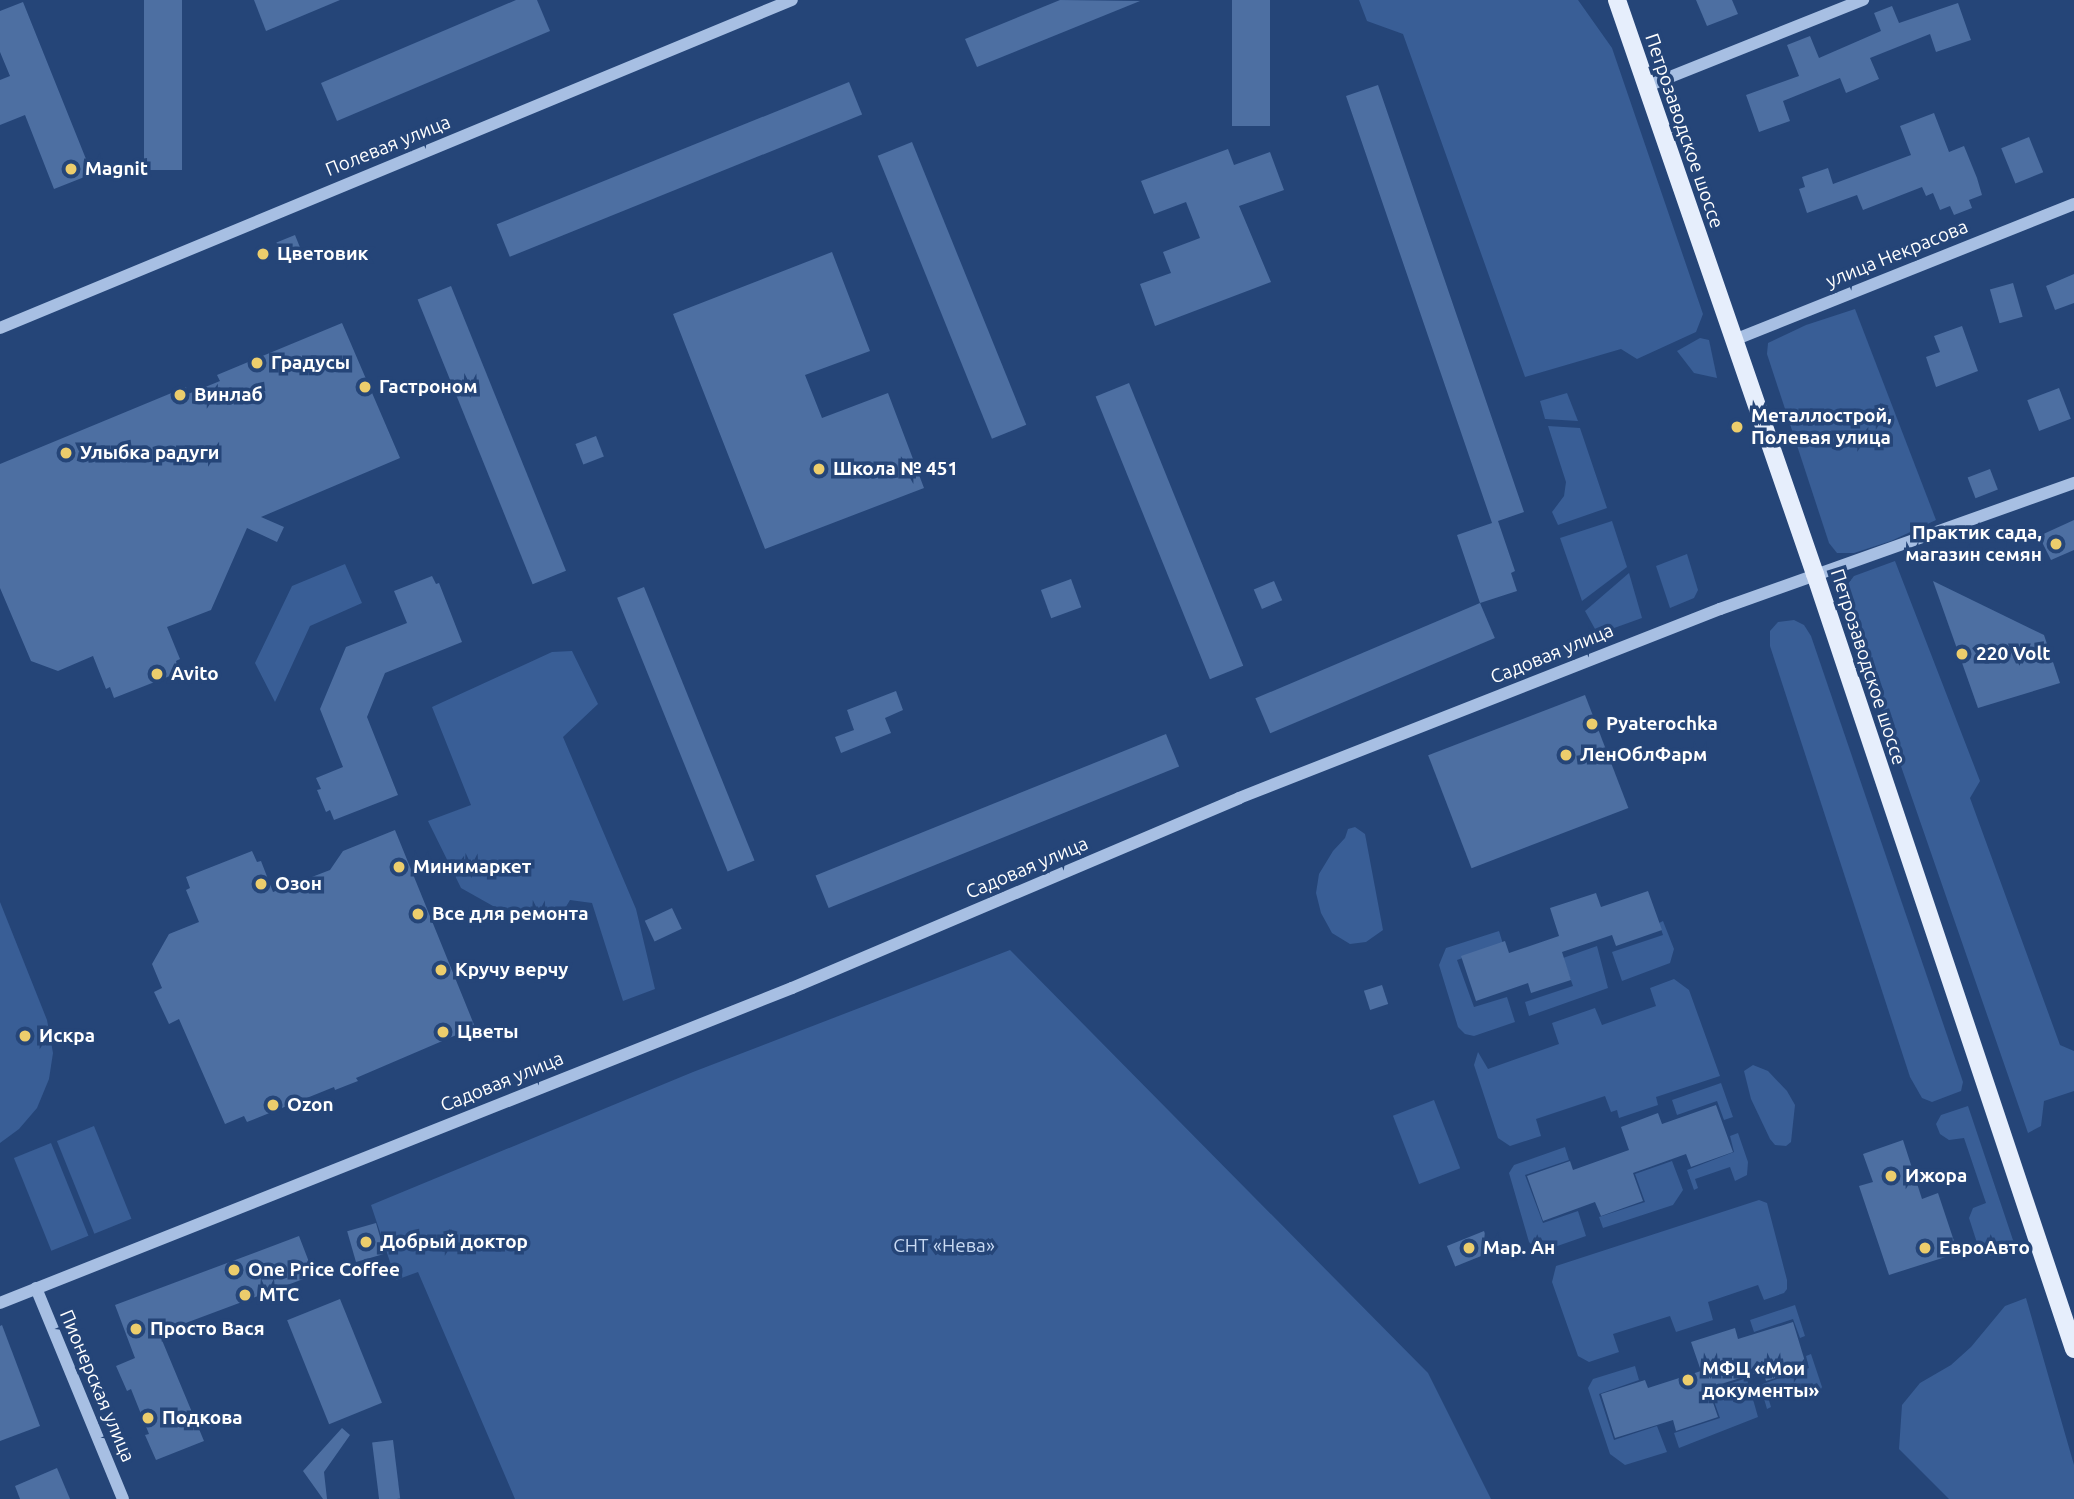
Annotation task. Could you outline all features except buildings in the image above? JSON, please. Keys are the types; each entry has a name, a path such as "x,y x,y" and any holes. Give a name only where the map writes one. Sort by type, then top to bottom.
{"main road":[{"name":"Петрозаводское шоссе","path":"1617,0 1815,574 2074,1349"}],"street":[{"name":"Полевая улица","path":"0,328 792,0"},
{"path":"1645,87 1863,0"},
{"name":"улица Некрасова","path":"1734,340 2074,204"},
{"name":"Садовая улица","path":"0,1303 792,988 1239,798 1815,574 1907,545 2074,483"},
{"name":"Пионерская улица","path":"36,1288 123,1499"}],"green space":[{"path":"1359,0 1578,0 1612,48 1703,314 1696,332 1637,359 1621,349 1525,377 1403,34 1367,21"},
{"path":"1855,309 1936,520 1891,541 1854,553 1837,553 1829,543 1767,354 1768,343 1806,325"},
{"path":"1700,338 1709,340 1717,378 1694,373 1677,351"},
{"path":"1567,393 1578,421 1545,419 1540,401"},
{"path":"1548,426 1580,428 1607,508 1558,525 1552,512 1564,496 1566,482"},
{"path":"1612,521 1627,567 1582,601 1560,538"},
{"path":"1687,554 1698,590 1694,598 1670,608 1656,566"},
{"path":"1895,561 1980,781 1970,798 2060,1045 2074,1051 2074,1091 2044,1101 2041,1126 2028,1133 1841,593 1854,576"},
{"path":"345,564 362,603 310,626 275,702 255,663 292,586"},
{"path":"1629,573 1642,618 1603,632 1595,629 1585,611"},
{"path":"1794,620 1804,625 1811,636 1963,1082 1961,1091 1932,1102 1922,1098 1910,1077 1770,646 1770,631 1778,622"},
{"path":"572,651 598,704 563,737 636,909 655,989 623,1001 592,903 570,900 558,920 493,906 461,888 428,821 471,805 432,707 552,652"},
{"path":"1355,827 1365,834 1383,930 1366,942 1350,944 1332,933 1321,913 1316,893 1319,874 1333,851 1345,838 1348,829"},
{"name":"Искра","path":"0,902 47,1020 53,1053 49,1079 37,1108 19,1129 0,1143"},
{"path":"1663,921 1674,949 1670,963 1622,981 1612,952 1663,935 1659,923"},
{"path":"1499,931 1503,944 1457,960 1474,1007 1507,997 1515,1022 1474,1036 1465,1034 1458,1027 1439,965 1446,948"},
{"path":"1597,946 1608,988 1529,1016 1525,1002 1573,986 1563,958"},
{"name":"СНТ «Нева»","path":"1010,950 1428,1373 1491,1499 515,1499 418,1272 396,1280 371,1205 693,1072"},
{"path":"1674,979 1689,990 1720,1076 1656,1097 1658,1105 1619,1118 1617,1110 1611,1112 1605,1096 1536,1119 1541,1136 1510,1146 1498,1138 1474,1065 1478,1052 1488,1069 1559,1044 1552,1023 1595,1008 1602,1025 1656,1006 1650,988"},
{"path":"1753,1065 1768,1071 1787,1091 1795,1105 1791,1142 1786,1146 1775,1145 1770,1139 1751,1099 1744,1071"},
{"path":"1721,1083 1733,1117 1724,1120 1717,1101 1677,1115 1672,1100"},
{"path":"1434,1100 1460,1168 1419,1184 1393,1116"},
{"path":"1968,1106 2016,1249 1989,1256 1979,1249 1969,1218 1973,1208 1986,1203 1964,1138 1949,1140 1940,1134 1936,1124 1941,1115"},
{"path":"94,1126 131,1219 94,1234 57,1141"},
{"path":"1738,1133 1748,1162 1747,1175 1735,1181 1730,1167 1695,1179 1698,1188 1694,1190 1687,1170 1734,1152 1730,1136"},
{"path":"51,1143 88,1236 51,1251 14,1158"},
{"path":"1565,1147 1569,1160 1525,1175 1543,1223 1578,1211 1586,1236 1546,1250 1536,1249 1529,1242 1509,1173 1514,1165"},
{"path":"1672,1161 1683,1190 1673,1205 1603,1228 1599,1217 1645,1202 1635,1174"},
{"path":"1759,1200 1767,1203 1787,1280 1784,1293 1764,1300 1758,1285 1708,1302 1713,1320 1676,1332 1670,1316 1613,1334 1619,1352 1589,1362 1578,1356 1552,1282 1556,1266"},
{"path":"2026,1298 2074,1465 2074,1499 1949,1499 1899,1449 1902,1405 1920,1383 1951,1365 1971,1347 2005,1306"},
{"path":"1795,1305 1805,1336 1800,1338 1793,1319 1754,1332 1750,1320"},
{"path":"1811,1354 1822,1387 1818,1395 1808,1399 1803,1386 1768,1397 1771,1407 1767,1409 1760,1385 1809,1368 1806,1356"},
{"path":"1635,1366 1639,1380 1599,1394 1614,1440 1657,1426 1667,1452 1625,1465 1610,1454 1588,1388 1593,1379"},
{"path":"1747,1378 1758,1417 1679,1448 1674,1433 1720,1418 1710,1390"}],"place":[{"name":"Magnit","path":"71,169"},
{"name":"Цветовик","path":"263,254"},
{"name":"Градусы","path":"257,363"},
{"name":"Гастроном","path":"365,387"},
{"name":"Винлаб","path":"180,395"},
{"name":"Металлострой, Полевая улица","path":"1737,427"},
{"name":"Улыбка радуги","path":"66,453"},
{"name":"Школа № 451","path":"819,469"},
{"name":"Практик сада, магазин семян","path":"2056,544"},
{"name":"220 Volt","path":"1962,654"},
{"name":"Avito","path":"157,674"},
{"name":"Pyaterochka","path":"1592,724"},
{"name":"ЛенОблФарм","path":"1566,755"},
{"name":"Минимаркет","path":"399,867"},
{"name":"Озон","path":"261,884"},
{"name":"Все для ремонта","path":"418,914"},
{"name":"Кручу верчу","path":"441,970"},
{"name":"Цветы","path":"443,1032"},
{"name":"Искра","path":"25,1036"},
{"name":"Ozon","path":"273,1105"},
{"name":"Ижора","path":"1891,1176"},
{"name":"Добрый доктор","path":"366,1242"},
{"name":"Мар. Ан","path":"1469,1248"},
{"name":"ЕвроАвто","path":"1925,1248"},
{"name":"One Price Coffee","path":"234,1270"},
{"name":"МТС","path":"245,1295"},
{"name":"Просто Вася","path":"136,1329"},
{"name":"МФЦ «Мои документы»","path":"1688,1380"},
{"name":"Подкова","path":"148,1418"}]}
